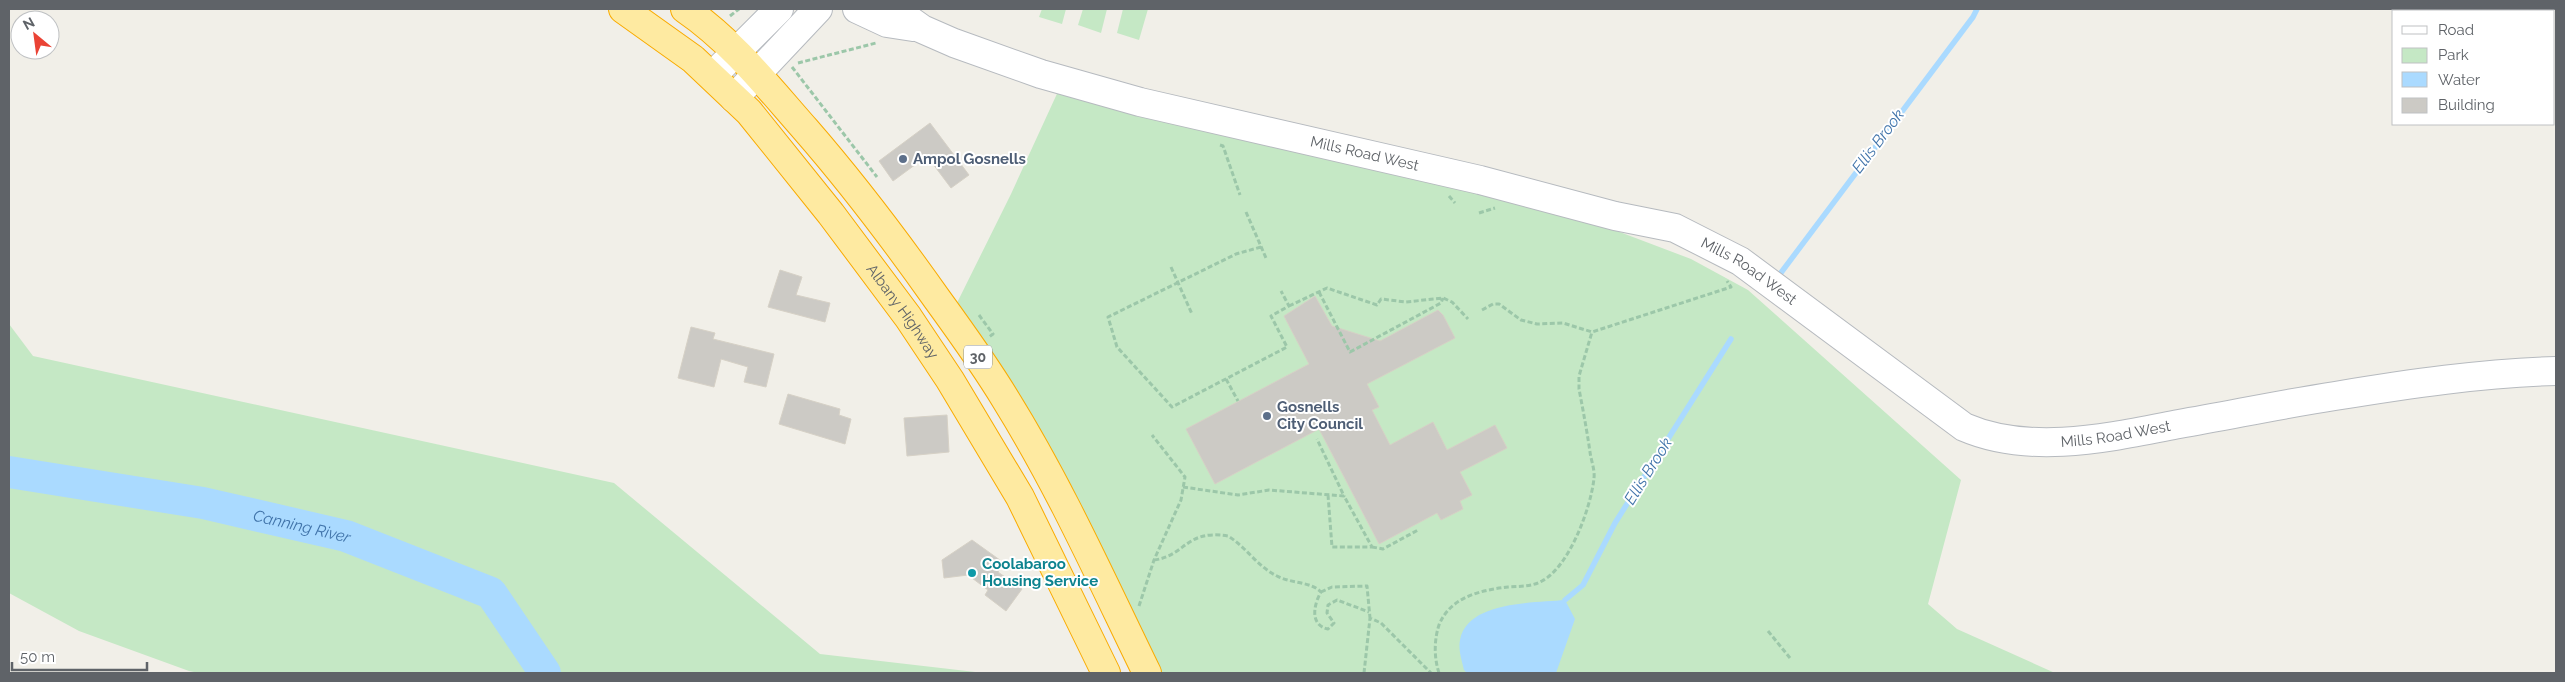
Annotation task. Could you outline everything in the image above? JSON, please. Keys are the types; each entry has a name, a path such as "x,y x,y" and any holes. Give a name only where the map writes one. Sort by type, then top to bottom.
{"highway":[{"name":"Albany Highway","path":"623,9 693,59 734,98 772,139 908,317 950,380 1020,497 1106,673"},
{"name":"30","path":"686,9 716,31 738,52 825,152 889,231 993,381 1044,465 1147,673"},
{"path":"993,381 987,395 987,410 1000,441 1042,518 1052,562"}],"main road":[{"path":"712,76 779,9"},
{"path":"734,98 758,75 776,52 818,9"},
{"name":"Mills Road West","path":"857,9 887,23 922,29"},
{"name":"Mills Road West","path":"894,9 922,29 947,41 1040,74 1140,102 1480,180 1615,216 1675,228 1740,261 1964,427 1986,437 2058,443 2138,432 2336,396 2509,372 2556,371"}],"path":[{"path":"730,16 739,9"},
{"path":"1479,213 1501,206"},
{"path":"1246,212 1266,258"},
{"path":"1261,247 1236,254 1108,317 1117,347 1172,406 1287,347 1271,316 1327,288 1377,305 1381,299 1406,302 1443,298 1452,302 1468,318"},
{"path":"1171,267 1192,314"},
{"path":"1482,310 1494,304 1499,304 1521,320 1537,324 1563,323 1592,332 1731,287 1723,274"},
{"path":"1281,291 1289,306"},
{"path":"1318,292 1350,352 1440,303 1443,298"},
{"path":"1439,673 1436,663 1436,634 1443,616 1450,607 1459,601 1488,590 1526,586 1542,581 1557,568 1579,530 1594,477 1578,389 1579,376 1592,332"},
{"path":"1226,379 1238,402"},
{"path":"1137,610 1154,560 1180,500 1186,477 1152,435"},
{"path":"1317,439 1344,496 1372,547"},
{"path":"1183,487 1238,495 1269,490 1344,496"},
{"path":"1328,495 1332,546 1384,549 1418,530"},
{"path":"1154,560 1172,555 1196,537 1228,536 1275,575 1292,582 1311,584 1321,592"},
{"path":"1364,673 1370,618 1367,586 1332,587 1321,592 1314,606 1315,618 1323,628 1328,629 1334,623 1327,613 1328,605 1331,601 1337,600 1369,612"},
{"path":"1370,618 1381,624 1431,673"},
{"path":"1768,631 1790,658"}],"green space":[{"path":"1042,9 1066,9 1062,24 1039,17"},
{"path":"1083,9 1107,9 1101,33 1078,25"},
{"path":"1123,9 1148,9 1139,40 1117,33"},
{"path":"1061,85 1517,193 1691,259 1748,290 1961,480 1928,604 1957,629 2055,673 1150,673 950,317 1011,194"},
{"path":"9,324 33,356 614,483 820,654 984,673 199,673 189,671 79,631 9,593"}],"water":[{"path":"1565,600 1575,619 1556,673 1467,673 1464,670 1460,652 1460,640 1465,627 1475,618 1504,606"}],"building":[{"name":"Ampol Gosnells","path":"930,123 969,175 951,188 927,156 893,181 879,161"},
{"path":"780,270 802,277 796,295 830,303 825,322 768,307"},
{"name":"Gosnells City Council","path":"1315,296 1332,326 1380,341 1438,310 1443,315 1455,338 1367,384 1379,407 1372,410 1390,445 1433,422 1447,450 1495,425 1507,448 1460,472 1472,495 1460,501 1463,509 1441,520 1437,513 1379,544 1319,429 1215,484 1186,429 1309,364 1284,316"},
{"path":"691,327 715,333 713,339 774,354 766,387 744,382 748,367 721,359 714,387 678,378"},
{"path":"788,394 840,409 839,415 851,419 845,444 779,424"},
{"path":"947,415 949,452 907,456 904,418"},
{"name":"Coolabaroo Housing Service","path":"972,540 1004,563 998,572 1022,589 1006,611 985,595 988,590 968,575 944,578 942,560"}],"waterway":[{"name":"Ellis Brook","path":"1780,274 1973,17 1977,9"},
{"name":"Ellis Brook","path":"1565,600 1583,585 1615,523 1731,339"},
{"name":"Canning River","path":"9,472 203,503 346,536 491,593 545,673"}],"place":[{"name":"Ampol Gosnells","path":"903,159"},
{"name":"Gosnells City Council","path":"1267,416"},
{"name":"Coolabaroo Housing Service","path":"972,573"}]}
